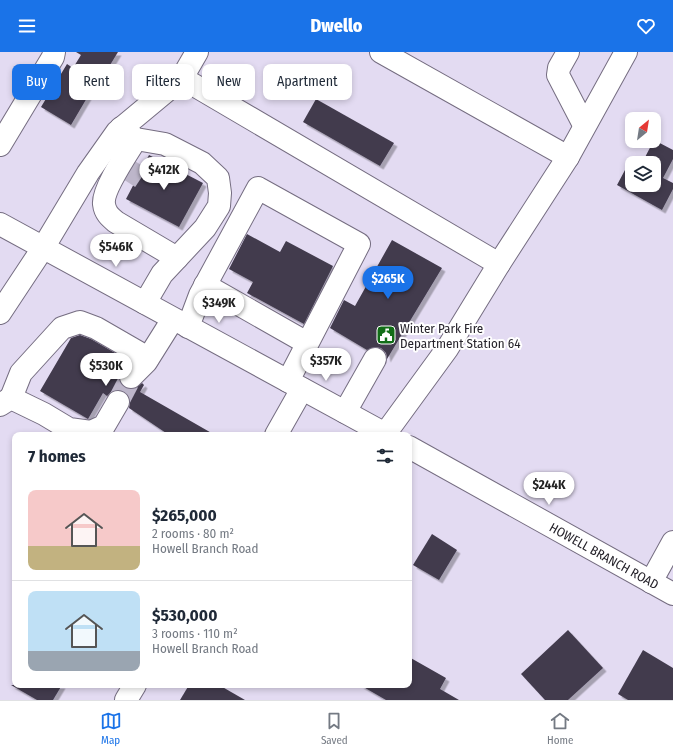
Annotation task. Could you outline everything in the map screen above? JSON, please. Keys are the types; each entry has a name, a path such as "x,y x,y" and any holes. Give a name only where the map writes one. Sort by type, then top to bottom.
{"main road":[{"path":"0,145 53,57 54,52"},
{"path":"190,64 197,52"},
{"path":"381,52 568,157"},
{"path":"568,52 558,68 558,75 584,125"},
{"path":"388,432 448,349 499,264 568,157 584,125 626,52"},
{"path":"194,85 499,264"},
{"path":"0,313 43,248 88,173 134,136 164,100"},
{"path":"134,136 138,163"},
{"path":"134,136 111,182 104,203 107,215 116,222 177,258"},
{"path":"134,136 165,144 202,163 218,178 220,193 219,206 201,233 162,274 145,303"},
{"path":"107,194 126,181"},
{"path":"131,377 181,323 205,285 258,188 359,244 307,343 295,385 277,432"},
{"path":"0,224 381,432"},
{"path":"205,285 307,343"},
{"path":"118,402 104,426 91,432 69,429 44,414 5,402 21,373 62,328 80,322 96,328 148,358"},
{"path":"345,412 375,359"},
{"name":"HOWELL BRANCH ROAD","path":"412,449 673,594"},
{"path":"651,582 673,542"},
{"path":"126,700 133,688"}],"building":[{"path":"76,52 118,52 111,64 75,64 81,55"},
{"path":"67,64 69,65 69,100 86,100 71,125 41,107 45,100 61,100 61,74"},
{"path":"315,100 318,100 394,143 380,166 303,122"},
{"path":"661,144 673,150 673,159 663,178 673,183 673,189 662,210 630,192 661,192 661,156 646,156 650,148 661,148"},
{"path":"149,155 203,183 179,227 126,199"},
{"path":"625,170 625,189 617,185"},
{"path":"247,234 280,252 286,241 333,266 304,324 247,293 253,282 229,269"},
{"path":"392,240 442,268 387,359 386,353 381,348 375,347 367,350 330,328 344,300 355,306"},
{"path":"80,335 91,339 124,358 118,369 121,371 119,380 122,386 128,389 134,389 142,383 144,385 140,392 210,432 165,432 129,408 129,396 125,391 112,391 107,396 103,393 88,419 40,391 71,338"},
{"path":"432,534 457,550 439,580 413,565"},
{"path":"568,630 603,668 568,700 545,700 521,674"},
{"path":"643,650 673,668 673,700 628,700 618,694"},
{"path":"412,659 446,678 440,689 459,700 386,700 365,688 412,688"},
{"path":"16,688 60,688 53,700 37,700"},
{"path":"187,688 224,688 245,700 180,700"}],"tunnel":[{"path":"126,181 138,163"},
{"path":"118,402 131,377"}],"place":[{"name":"Winter Park Fire Department Station 64","path":"386,335"}]}
